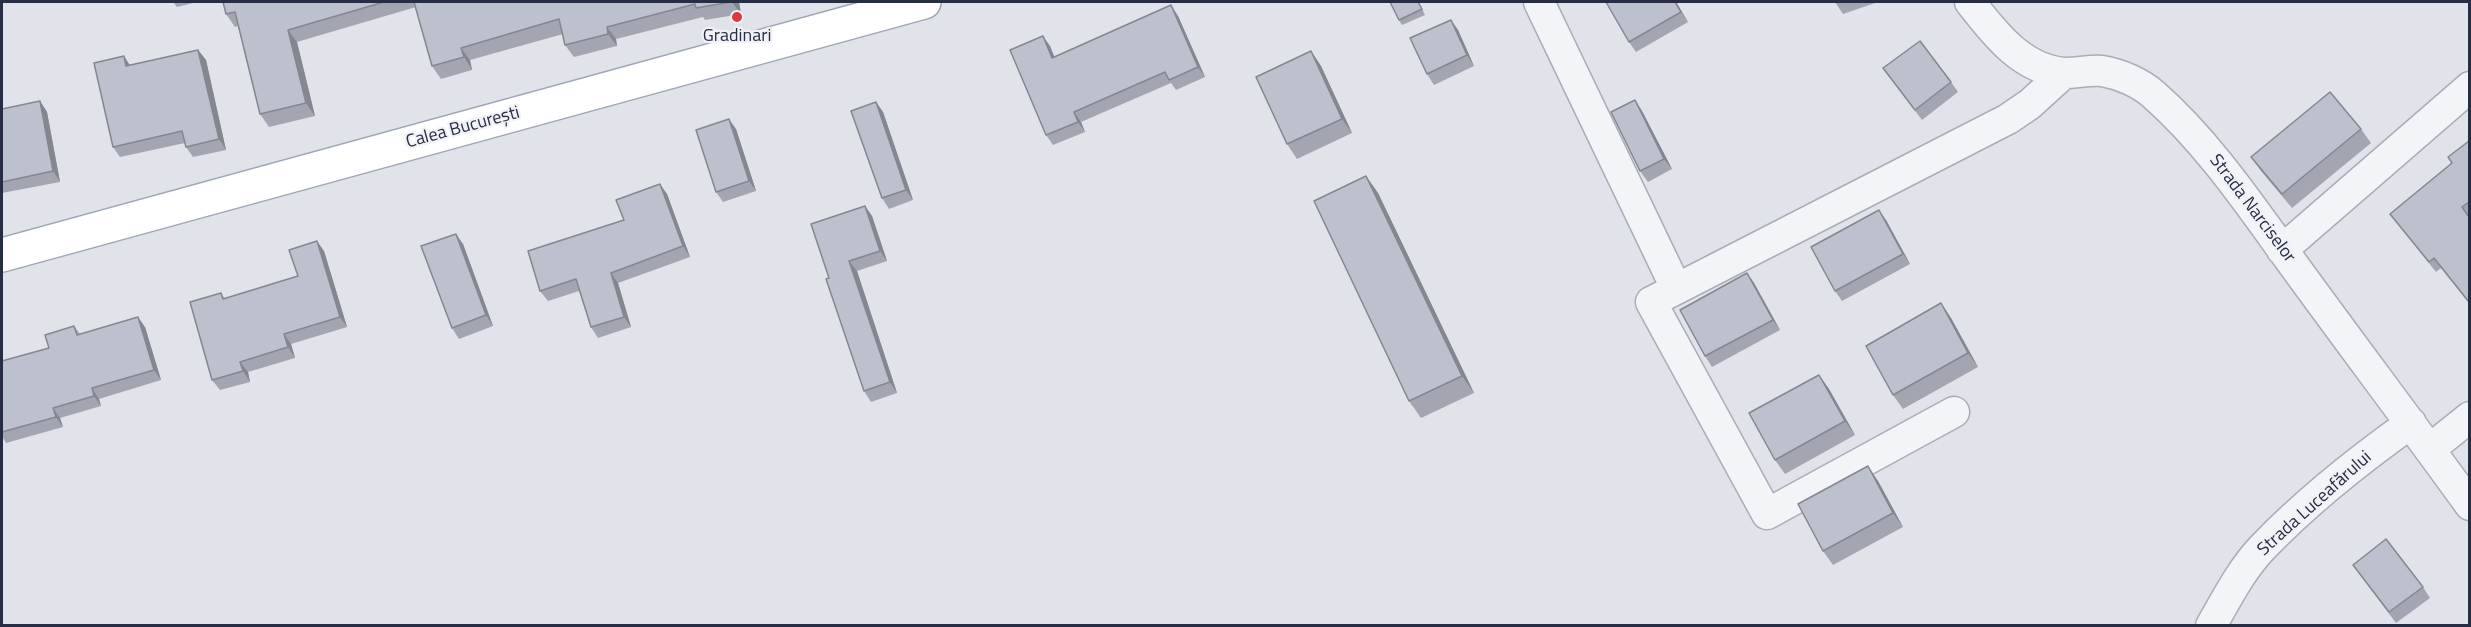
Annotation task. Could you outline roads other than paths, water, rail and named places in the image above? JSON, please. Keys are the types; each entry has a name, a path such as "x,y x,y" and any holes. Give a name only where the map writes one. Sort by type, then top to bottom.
{"main road":[{"name":"Calea București","path":"2,255 924,2"}],"street":[{"path":"1539,2 1676,288"},
{"name":"Strada Narciselor","path":"1970,2 1996,35 2017,53 2038,65 2064,73 2102,71 2142,84 2174,112 2216,161 2411,423 2469,505"},
{"path":"1954,412 1767,514 1651,302 2008,119 2030,104 2064,73"},
{"path":"2282,250 2469,87"},
{"path":"2430,449 2469,417"},
{"name":"Strada Luceafărului","path":"2211,626 2236,583 2260,549 2334,483 2411,423"}],"place":[{"name":"Gradinari","path":"737,17"}]}
